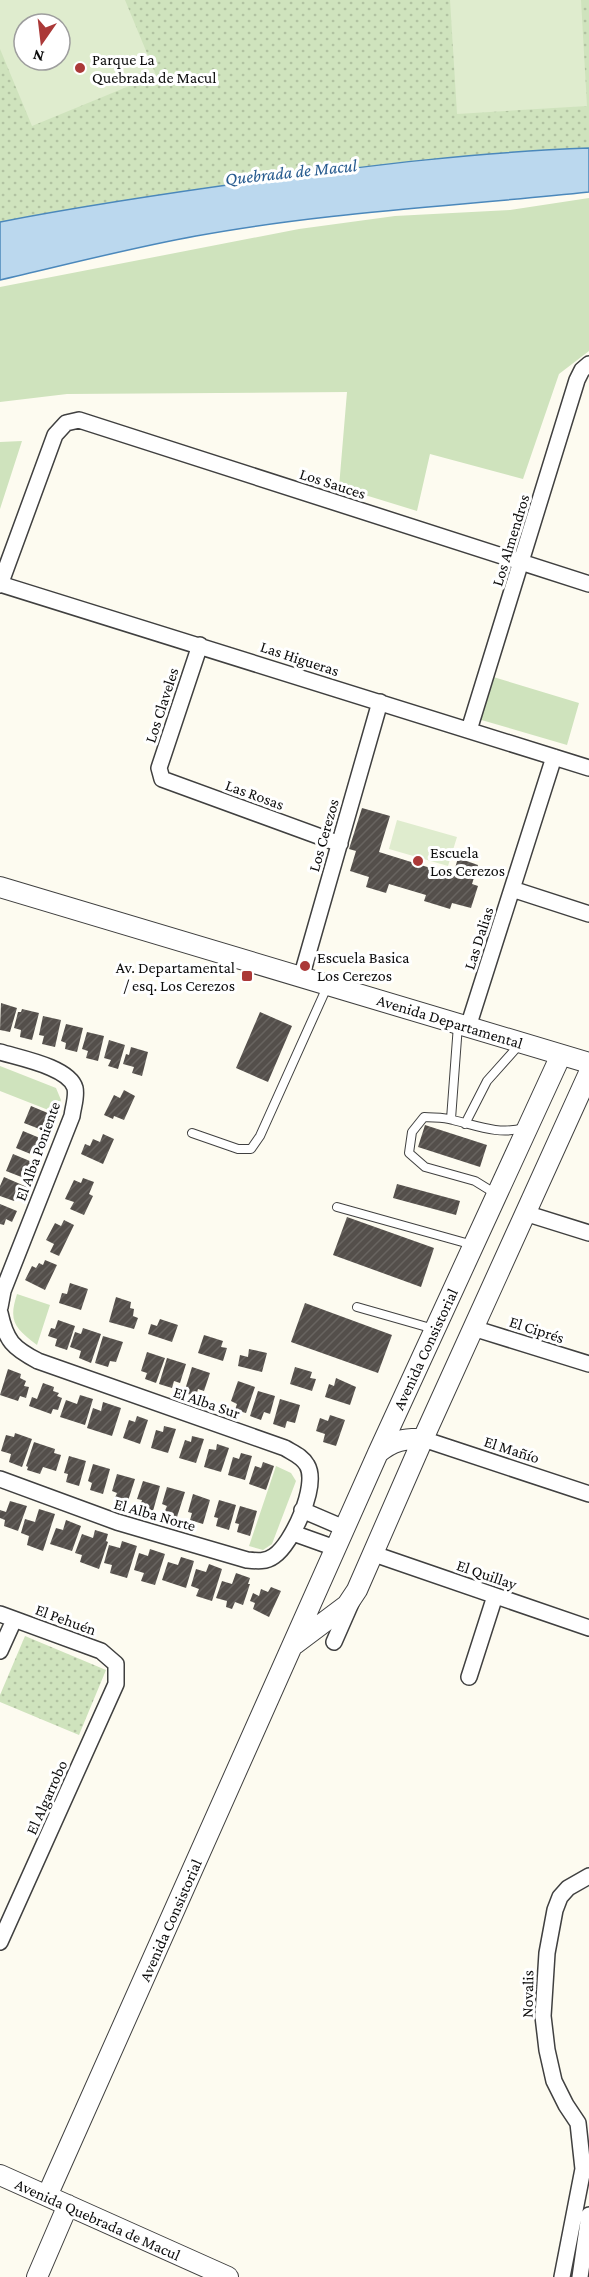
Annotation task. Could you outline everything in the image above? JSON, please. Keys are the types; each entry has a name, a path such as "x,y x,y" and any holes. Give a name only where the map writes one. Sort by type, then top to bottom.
{"street":[{"name":"Los Almendros","path":"469,730 577,380 582,370 589,364"},
{"name":"Los Sauces","path":"0,584 56,435 66,423 79,420 589,584"},
{"name":"Las Higueras","path":"0,584 589,768"},
{"name":"Los Claveles","path":"160,776 159,768 200,645"},
{"name":"Los Cerezos","path":"301,978 380,702"},
{"name":"Las Dalias","path":"463,1025 512,889 554,757"},
{"name":"Las Rosas","path":"160,776 165,782 340,844"},
{"name":"Avenida Departamental","path":"0,887 589,1063"},
{"path":"512,889 589,914"},
{"name":"El Alba Poniente","path":"0,1053 56,1070 67,1076 74,1086 76,1096 72,1116 3,1291 0,1307"},
{"name":"Avenida Consistorial","path":"47,2196 344,1528 561,1055"},
{"path":"334,1642 559,1139 583,1102 589,1073"},
{"path":"528,1127 542,1125 555,1132 559,1139"},
{"path":"525,1213 589,1233"},
{"name":"El Alba Sur","path":"0,1313 9,1341 22,1353 55,1369 285,1448 298,1455 307,1464 311,1476 302,1510"},
{"name":"El Ciprés","path":"473,1328 589,1364"},
{"path":"378,1453 394,1442 404,1439 423,1439"},
{"name":"El Mañío","path":"423,1439 589,1494"},
{"name":"El Alba Norte","path":"0,1479 117,1522 247,1560 263,1561 275,1556 293,1533 302,1510"},
{"path":"302,1510 344,1528"},
{"path":"293,1533 335,1548"},
{"name":"El Quillay","path":"374,1554 589,1628"},
{"path":"318,1587 319,1603 323,1609 335,1615"},
{"path":"469,1677 495,1596"},
{"path":"293,1645 353,1599"},
{"path":"0,1652 7,1617"},
{"name":"El Pehuén","path":"7,1617 101,1652 116,1664"},
{"name":"El Algarrobo","path":"0,1942 116,1684 116,1664"},
{"name":"Novalis","path":"562,2277 583,2169 584,2124 566,2105 554,2081 543,2016 544,1978 555,1910 560,1897 568,1888 589,1876"},
{"name":"Avenida Quebrada de Macul","path":"0,2175 228,2277"},
{"path":"37,2277 68,2205"},
{"path":"580,2277 589,2215"}],"lane":[{"path":"192,1133 238,1149 251,1149 260,1137 328,986"},
{"path":"451,1119 463,1025"},
{"path":"465,1124 487,1081 521,1043"},
{"path":"497,1194 475,1181 425,1167 409,1153 412,1132 424,1117 451,1119 489,1130 511,1132 528,1127"},
{"path":"337,1207 473,1245"},
{"path":"357,1307 435,1329"}],"green space":[{"name":"Parque La Quebrada de Macul","path":"0,0 589,0 589,148 465,157 342,170 0,222"},
{"name":"Parque La Quebrada de Macul","path":"0,0 125,0 156,75 32,126 0,49"},
{"path":"450,0 581,0 587,106 457,114"},
{"path":"589,198 589,351 559,374 523,479 430,454 417,511 339,487 347,392 67,394 0,402 0,287 299,229 395,216 510,210"},
{"path":"22,441 0,509 0,442"},
{"path":"490,676 579,703 567,745 478,719"},
{"path":"397,820 457,837 448,866 389,849"},
{"path":"0,1066 56,1088 61,1100 56,1113 0,1091"},
{"path":"17,1294 50,1305 37,1345 15,1324 13,1311"},
{"path":"276,1466 291,1473 296,1481 272,1544 263,1550 249,1546"},
{"path":"25,1636 106,1670 79,1735 0,1702 0,1695"}],"water":[{"path":"589,148 589,192 343,215 245,228 147,246 0,280 0,222 132,199 345,169 467,156"}],"building":[{"path":"362,808 390,816 379,852 453,875 458,858 478,865 472,884 478,886 471,908 452,903 450,909 424,901 426,895 389,884 386,893 366,887 369,877 350,871 356,851 349,849"},
{"path":"1,1003 17,1008 10,1032 0,1030"},
{"path":"22,1009 39,1013 32,1040 20,1037 21,1030 14,1028 18,1012"},
{"path":"260,1012 292,1026 268,1082 236,1068"},
{"path":"43,1016 61,1020 55,1047 42,1044 44,1036 39,1035"},
{"path":"66,1024 83,1028 77,1052 65,1049 66,1043 61,1041"},
{"path":"87,1032 104,1036 98,1061 86,1058 88,1051 82,1049"},
{"path":"109,1040 125,1045 118,1069 108,1066 111,1060 104,1058"},
{"path":"131,1047 148,1052 142,1076 132,1073 134,1067 123,1064"},
{"path":"124,1090 135,1096 124,1120 104,1115 114,1095 120,1098"},
{"path":"31,1106 55,1116 50,1127 44,1124 42,1130 24,1123"},
{"path":"425,1125 487,1145 480,1167 418,1147"},
{"path":"23,1131 47,1141 42,1151 36,1149 33,1155 16,1148"},
{"path":"103,1134 114,1139 103,1164 81,1154 85,1144 90,1146 93,1139 100,1142"},
{"path":"13,1154 37,1164 33,1175 26,1172 24,1178 6,1171"},
{"path":"4,1177 27,1187 23,1198 17,1196 14,1201 0,1196 0,1186"},
{"path":"83,1178 94,1182 89,1194 93,1196 84,1215 70,1209 74,1202 65,1199 74,1180 81,1183"},
{"path":"397,1184 460,1201 456,1215 393,1198"},
{"path":"0,1204 17,1211 12,1222 6,1219 4,1225 0,1224"},
{"path":"347,1217 434,1248 421,1287 333,1255"},
{"path":"64,1220 74,1225 59,1256 50,1252 54,1244 46,1240 55,1223 61,1226"},
{"path":"45,1260 57,1265 45,1290 25,1280 32,1266 36,1268 39,1263 43,1265"},
{"path":"70,1283 88,1289 81,1310 59,1303 62,1293 67,1294"},
{"path":"116,1297 131,1302 130,1308 134,1309 133,1316 138,1318 134,1329 109,1322"},
{"path":"305,1303 392,1335 378,1373 291,1342"},
{"path":"160,1319 178,1325 172,1342 148,1334 151,1324 157,1326"},
{"path":"58,1320 75,1326 67,1350 55,1346 57,1339 48,1336 51,1328 55,1329"},
{"path":"83,1328 101,1334 91,1363 79,1358 81,1351 70,1347 75,1332 81,1334"},
{"path":"204,1335 223,1341 221,1347 227,1348 223,1361 198,1353"},
{"path":"103,1336 123,1342 116,1362 110,1361 108,1367 95,1363"},
{"path":"249,1349 267,1353 262,1372 238,1366 240,1355 248,1357"},
{"path":"147,1352 165,1358 156,1383 145,1379 147,1373 141,1371"},
{"path":"167,1358 186,1364 180,1383 174,1381 172,1388 159,1384"},
{"path":"192,1367 210,1373 204,1391 198,1389 196,1396 184,1393"},
{"path":"295,1367 312,1372 310,1378 316,1379 312,1391 290,1384"},
{"path":"8,1369 21,1374 20,1378 26,1381 24,1386 29,1387 26,1398 20,1396 18,1401 0,1395"},
{"path":"336,1378 356,1387 350,1405 325,1397 329,1384 334,1386"},
{"path":"238,1381 255,1387 246,1413 235,1410 237,1404 231,1401"},
{"path":"43,1383 54,1387 53,1391 59,1393 57,1396 62,1398 58,1410 53,1409 51,1414 29,1406 32,1397 37,1399"},
{"path":"258,1391 275,1396 270,1414 264,1412 261,1420 250,1416"},
{"path":"80,1395 93,1399 85,1425 60,1417 66,1400 77,1404"},
{"path":"280,1399 300,1405 295,1423 287,1421 285,1428 273,1424"},
{"path":"103,1402 121,1408 112,1436 87,1428 93,1408 101,1411"},
{"path":"330,1415 345,1420 336,1446 323,1442 325,1434 316,1431 320,1418 328,1421"},
{"path":"137,1416 148,1420 140,1444 123,1438 129,1420 135,1422"},
{"path":"164,1426 176,1429 168,1453 151,1448 156,1430 163,1432"},
{"path":"15,1433 32,1439 22,1467 9,1462 11,1454 1,1451 6,1435 14,1437"},
{"path":"192,1436 204,1439 196,1463 179,1458 185,1440 191,1442"},
{"path":"34,1442 55,1449 54,1453 61,1455 56,1471 43,1467 40,1474 27,1470 26,1466"},
{"path":"217,1444 229,1448 221,1472 204,1467 209,1449 216,1450"},
{"path":"241,1453 252,1456 245,1480 228,1475 233,1457 239,1459"},
{"path":"69,1456 86,1461 79,1486 66,1482 68,1474 64,1473"},
{"path":"263,1462 274,1466 266,1490 249,1484 255,1466 261,1468"},
{"path":"93,1464 110,1469 103,1494 90,1490 92,1483 88,1481"},
{"path":"117,1474 135,1479 127,1504 114,1500 117,1493 112,1491"},
{"path":"143,1481 160,1486 153,1511 140,1507 142,1500 137,1499"},
{"path":"167,1487 185,1492 177,1517 164,1513 167,1506 162,1504"},
{"path":"193,1494 210,1500 203,1524 190,1520 192,1513 188,1512"},
{"path":"219,1500 236,1505 229,1530 216,1526 218,1518 214,1517"},
{"path":"10,1501 27,1506 18,1531 4,1526 5,1520 0,1518 0,1510 6,1512"},
{"path":"240,1506 257,1511 250,1536 237,1532 239,1524 235,1523"},
{"path":"39,1509 55,1514 43,1551 27,1545 29,1536 21,1533 25,1519 35,1522"},
{"path":"66,1520 81,1526 72,1551 50,1544 56,1528 63,1530"},
{"path":"95,1530 108,1534 106,1541 108,1542 99,1569 80,1562 82,1555 75,1553 82,1534 93,1538"},
{"path":"122,1541 137,1546 127,1578 110,1573 112,1565 104,1563 109,1545 120,1548"},
{"path":"150,1549 165,1554 155,1585 141,1581 144,1573 134,1570 139,1553 148,1556"},
{"path":"181,1557 194,1561 186,1588 162,1580 168,1562 178,1565"},
{"path":"209,1564 222,1569 212,1601 196,1596 199,1589 191,1586 196,1569 206,1572"},
{"path":"236,1573 250,1578 248,1584 250,1584 243,1605 235,1602 232,1609 226,1607 227,1601 216,1598 222,1581 232,1584"},
{"path":"271,1587 281,1591 269,1617 253,1609 255,1603 250,1601 253,1593 259,1596 261,1589 268,1592"}],"place":[{"name":"Parque La Quebrada de Macul","path":"80,68"},
{"name":"Escuela Los Cerezos","path":"418,861"},
{"name":"Escuela Basica Los Cerezos","path":"305,966"},
{"name":"Av. Departamental / esq. Los Cerezos","path":"247,976"}],"water label":[{"name":"Quebrada de Macul","path":"291,172"}]}
